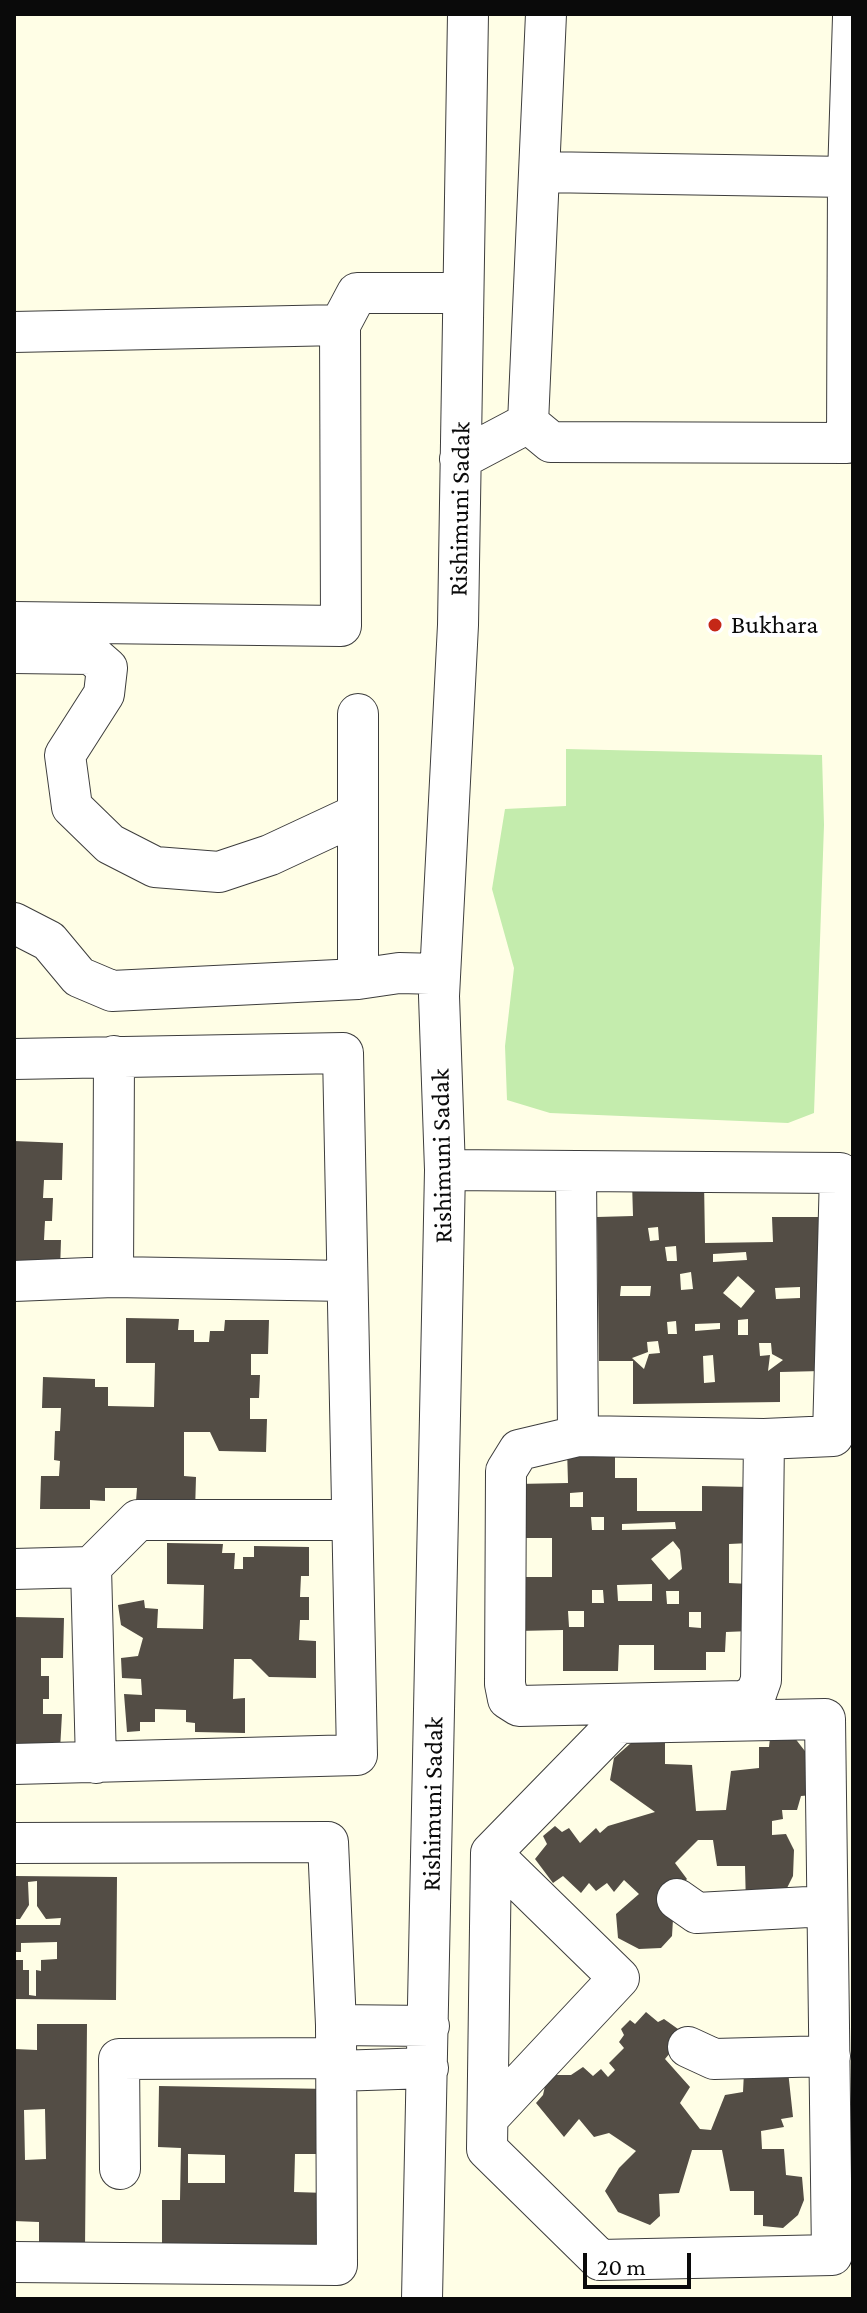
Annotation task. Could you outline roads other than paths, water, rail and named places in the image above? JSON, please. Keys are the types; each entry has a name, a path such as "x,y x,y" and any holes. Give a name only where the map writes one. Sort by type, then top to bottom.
{"street":[{"name":"Rishimuni Sadak","path":"422,2299 445,1170 440,974 458,625 468,14"},
{"path":"528,423 546,14"},
{"path":"528,423 551,442 847,443 848,177 853,17"},
{"path":"540,172 848,177"},
{"path":"14,622 341,626 340,325 357,293 463,293"},
{"path":"14,332 340,325"},
{"path":"460,459 528,423"},
{"path":"14,653 91,654 107,668 104,694 65,755 72,807 110,844 155,867 219,872 270,855 358,814"},
{"path":"358,714 358,979"},
{"path":"14,923 49,941 79,977 112,991 358,979 399,973 440,974"},
{"path":"14,1059 343,1053 357,1755 14,1764"},
{"path":"113,1277 114,1056"},
{"path":"445,1170 840,1173 833,1436 764,1439 578,1436 519,1450 506,1471 505,1684 508,1699 519,1706 743,1701 756,1694 761,1680 764,1439"},
{"path":"576,1171 578,1436"},
{"path":"14,1281 113,1277 347,1281"},
{"path":"14,1569 91,1567 138,1520 352,1520"},
{"path":"91,1567 96,1763"},
{"path":"825,1719 832,2255 600,2260 487,2149 491,1853 618,1723 825,1719"},
{"path":"14,1843 328,1842 336,2051 337,2265 14,2262"},
{"path":"488,2118 619,1978 491,1853"},
{"path":"677,1899 697,1913 827,1906"},
{"path":"336,2051 429,2008 489,1990"},
{"path":"688,2047 714,2059 830,2056"},
{"path":"120,2169 119,2059 336,2051 428,2068"}],"place":[{"name":"Bukhara","path":"715,625"}]}
